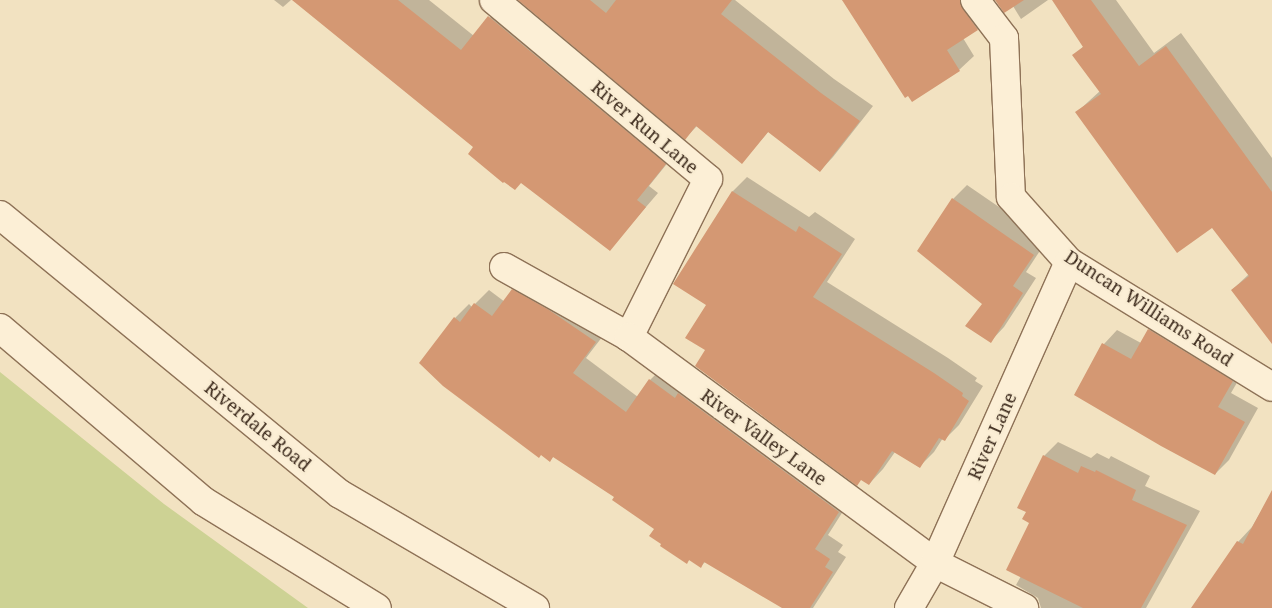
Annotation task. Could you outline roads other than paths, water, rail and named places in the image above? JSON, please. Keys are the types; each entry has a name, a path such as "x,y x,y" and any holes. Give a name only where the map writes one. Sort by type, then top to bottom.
{"street":[{"name":"River Run Lane","path":"494,0 708,179 630,337"},
{"name":"Duncan Williams Road","path":"975,0 1004,38 1011,197 1069,262 1272,387"},
{"name":"Riverdale Road","path":"0,215 340,494 535,608"},
{"name":"River Lane","path":"908,608 935,563 1069,262"},
{"name":"River Valley Lane","path":"504,268 630,337 935,563 1024,608"},
{"path":"0,328 203,501 377,608"}]}
